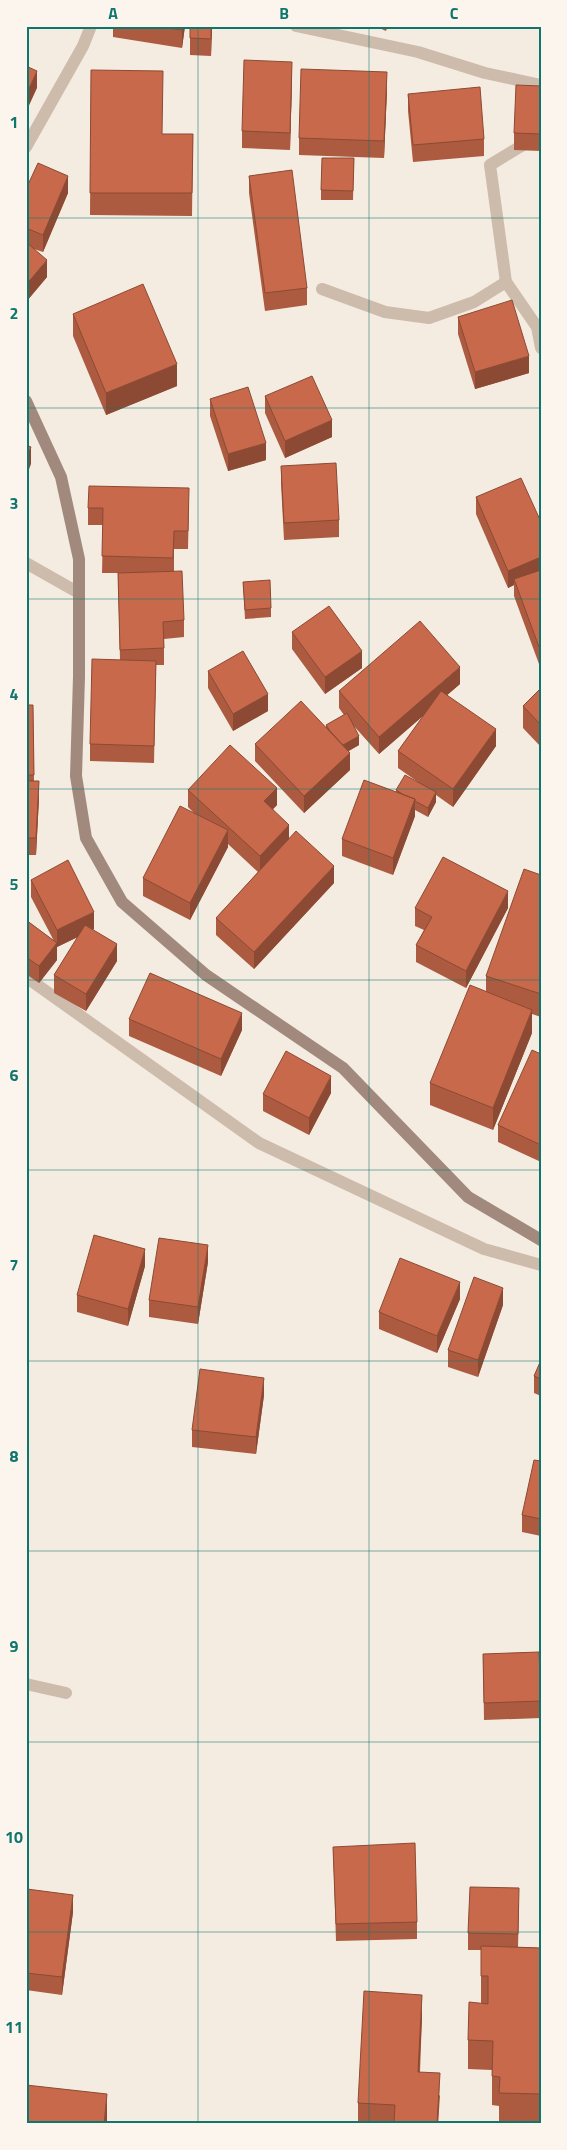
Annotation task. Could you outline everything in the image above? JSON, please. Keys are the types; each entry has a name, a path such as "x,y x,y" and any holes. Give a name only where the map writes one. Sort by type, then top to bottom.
{"street":[{"path":"26,148 83,46 91,26"},
{"path":"296,26 418,52 484,73 541,85"},
{"path":"541,134 490,165 506,282 538,327 541,348"},
{"path":"322,289 385,312 429,318 474,302 506,282"},
{"path":"26,401 61,476 79,559 76,776 86,838 122,902 206,975 343,1068 468,1197 541,1240"},
{"path":"26,563 79,593"},
{"path":"26,977 260,1144 484,1249 541,1265"},
{"path":"26,1684 66,1693"}],"building":[{"path":"154,26 182,26 182,30"},
{"path":"190,26 211,26 211,39 190,38"},
{"path":"244,60 292,62 290,133 242,131"},
{"path":"26,66 37,71 26,95"},
{"path":"301,69 387,72 384,141 299,138"},
{"path":"91,70 163,71 162,134 193,134 192,193 90,193"},
{"path":"516,85 541,86 541,134 514,133"},
{"path":"480,87 484,139 413,145 408,94"},
{"path":"322,158 354,158 353,191 321,190"},
{"path":"38,163 68,176 43,235 26,228 26,189"},
{"path":"292,170 307,288 265,293 249,176"},
{"path":"26,242 47,260 26,285"},
{"path":"143,284 177,364 106,393 73,314"},
{"path":"512,300 529,356 475,372 458,317"},
{"path":"312,376 332,420 285,441 265,396"},
{"path":"248,387 266,443 228,454 210,399"},
{"path":"26,445 31,447 26,459"},
{"path":"336,463 339,520 284,523 281,466"},
{"path":"521,478 541,522 541,557 508,571 476,497"},
{"path":"89,486 189,488 188,531 174,531 173,558 102,556 103,508 88,508"},
{"path":"541,570 541,647 539,647 514,579"},
{"path":"182,571 184,620 163,622 164,648 120,650 118,573"},
{"path":"270,580 271,608 245,610 243,582"},
{"path":"329,606 362,651 325,677 292,632"},
{"path":"420,621 460,667 379,737 339,691"},
{"path":"243,651 268,694 233,714 208,671"},
{"path":"92,659 156,661 154,746 90,744"},
{"path":"541,688 541,725 523,706"},
{"path":"441,691 496,729 453,789 398,751"},
{"path":"301,701 350,753 304,796 255,744"},
{"path":"26,705 33,705 34,775 26,775"},
{"path":"347,713 359,736 343,745 326,725"},
{"path":"230,745 277,788 264,801 289,825 260,856 188,790"},
{"path":"405,775 436,792 428,808 396,790"},
{"path":"364,780 415,799 393,858 342,839"},
{"path":"26,781 39,781 36,838 26,838"},
{"path":"180,806 228,830 190,903 143,878"},
{"path":"296,831 334,866 254,952 216,918"},
{"path":"443,857 508,891 466,971 416,945 432,917 415,908"},
{"path":"68,860 94,912 57,930 31,880"},
{"path":"524,869 541,875 541,994 486,976"},
{"path":"26,920 57,943 39,966 26,957"},
{"path":"85,925 117,944 86,994 54,975"},
{"path":"150,973 242,1013 221,1059 129,1019"},
{"path":"470,985 532,1010 493,1108 430,1083"},
{"path":"532,1050 541,1054 541,1145 498,1125"},
{"path":"286,1051 331,1076 309,1118 263,1094"},
{"path":"94,1235 145,1249 128,1309 77,1295"},
{"path":"159,1238 208,1245 198,1307 149,1300"},
{"path":"400,1258 460,1282 437,1336 379,1312"},
{"path":"474,1277 503,1288 478,1360 448,1350"},
{"path":"541,1360 541,1379 534,1376"},
{"path":"200,1369 264,1378 256,1437 192,1430"},
{"path":"534,1460 541,1461 541,1519 522,1515"},
{"path":"539,1652 541,1701 484,1703 483,1654"},
{"path":"415,1843 417,1922 336,1924 333,1847"},
{"path":"470,1887 519,1888 518,1934 468,1933"},
{"path":"27,1889 73,1895 62,1977 26,1973"},
{"path":"481,1946 541,1948 541,2094 499,2093 500,2077 492,2076 493,2041 468,2040 469,2002 488,2004 488,1976 481,1976"},
{"path":"364,1991 422,1995 418,2072 440,2073 437,2124 394,2124 395,2105 358,2103"},
{"path":"26,2085 107,2094 104,2124 26,2124"}]}
